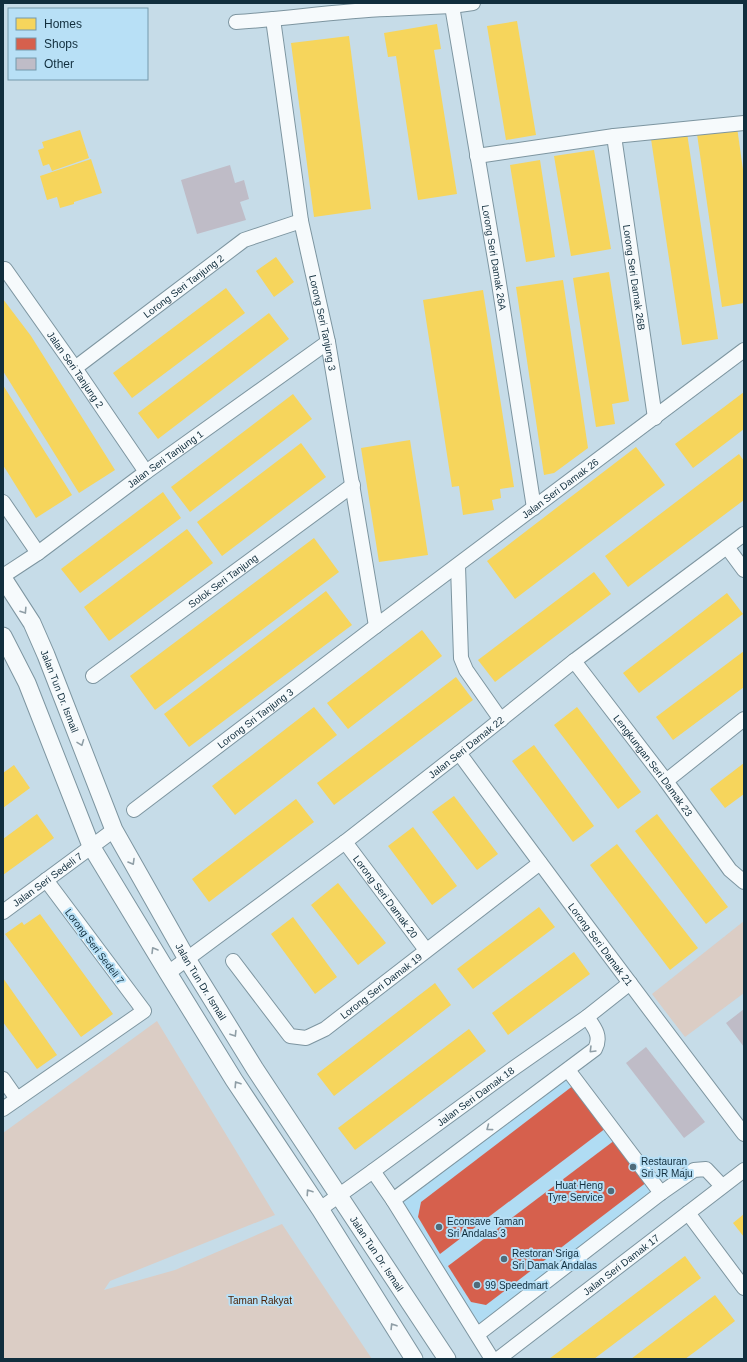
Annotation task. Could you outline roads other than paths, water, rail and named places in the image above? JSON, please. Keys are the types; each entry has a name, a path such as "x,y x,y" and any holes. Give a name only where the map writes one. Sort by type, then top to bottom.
{"street":[{"path":"236,22 273,20 352,7 452,6 473,3"},
{"name":"Lorong Seri Damak 26A","path":"452,6 478,156 534,508"},
{"name":"Lorong Seri Tanjung 3","path":"273,20 301,222 328,342 376,626"},
{"path":"478,156 614,136 744,123"},
{"name":"Lorong Seri Damak 26B","path":"614,136 655,418"},
{"name":"Lorong Seri Tanjung 2","path":"75,368 244,240 301,222"},
{"name":"Jalan Seri Tanjung 2","path":"3,270 5,269 146,472"},
{"name":"Jalan Seri Tanjung 1","path":"3,577 38,553 146,472 328,342"},
{"name":"Jalan Seri Damak 26","path":"376,626 458,566 744,350"},
{"name":"Solok Seri Tanjung","path":"93,676 353,486"},
{"path":"3,502 38,553"},
{"name":"Jalan Seri Damak 22","path":"168,973 344,842 574,662 744,534"},
{"path":"726,547 744,570"},
{"path":"458,566 461,658 466,670 501,720"},
{"name":"Jalan Tun Dr. Ismail","path":"3,577 32,623 41,642 114,830 188,959 255,1069 447,1359"},
{"name":"Lorong Sri Tanjung 3","path":"134,810 376,626"},
{"path":"3,636 27,683 92,846 234,1080 320,1209 414,1359"},
{"name":"Lengkungan Seri Damak 23","path":"574,662 666,781 730,870 744,882"},
{"path":"666,781 744,719"},
{"name":"Lorong Seri Damak 21","path":"459,753 744,1134"},
{"name":"Jalan Seri Sedeli 7","path":"3,912 114,830"},
{"name":"Lorong Seri Damak 20","path":"344,842 426,950"},
{"name":"Lorong Seri Damak 19","path":"233,961 290,1036 306,1038 325,1028 540,863"},
{"name":"Lorong Seri Sedeli 7","path":"17,1099 144,1011 46,880"},
{"name":"Jalan Seri Damak 18","path":"320,1209 514,1068 587,1017 630,983"},
{"path":"393,1200 595,1049 598,1043 598,1035 587,1017"},
{"path":"568,1070 661,1193"},
{"path":"3,1079 17,1099 3,1109"},
{"path":"478,1334 661,1193 694,1170 706,1169 722,1186"},
{"name":"Jalan Seri Damak 17","path":"498,1359 744,1170"},
{"path":"374,1171 478,1334 492,1359"},
{"path":"688,1213 744,1288"}],"place":[{"name":"Restauran Sri JR Maju","path":"633,1167"},
{"name":"Huat Heng Tyre Service","path":"611,1191"},
{"name":"Econsave Taman Sri Andalas 3","path":"439,1227"},
{"name":"Restoran Sriga Sri Damak Andalas","path":"504,1259"},
{"name":"99 Speedmart","path":"477,1285"}],"park label":[{"name":"Taman Rakyat","path":"260,1300"}]}
